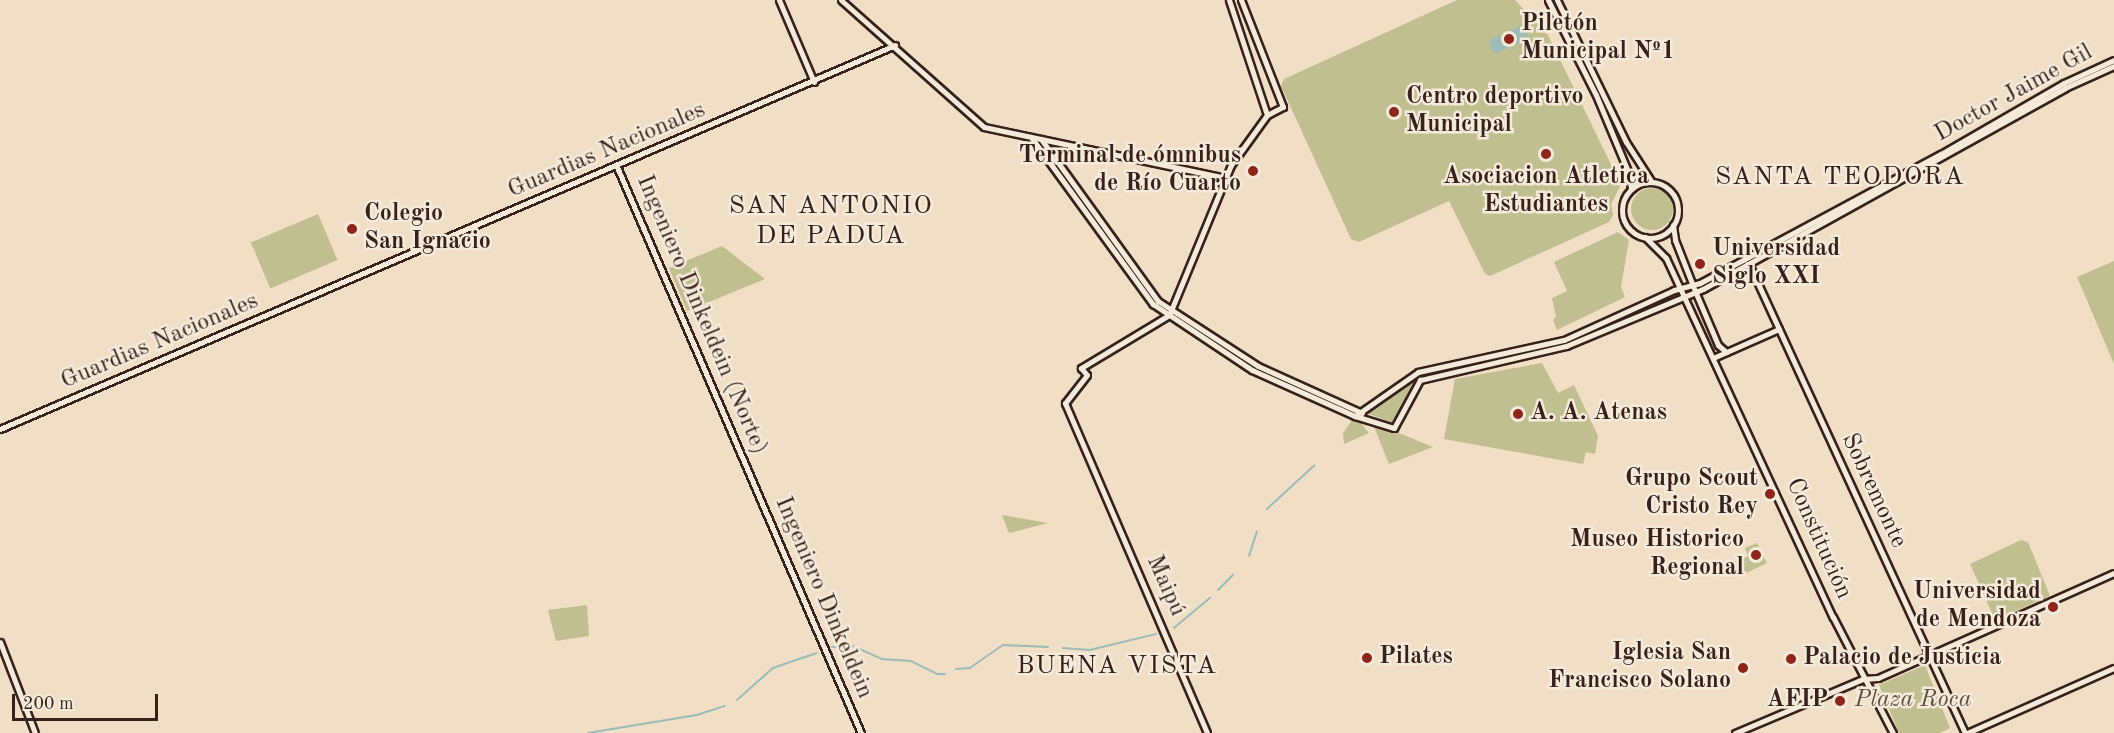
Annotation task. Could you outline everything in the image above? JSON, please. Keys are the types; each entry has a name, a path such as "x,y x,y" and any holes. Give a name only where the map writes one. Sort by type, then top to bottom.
{"main road":[{"path":"779,0 814,82"},
{"path":"841,0 895,45 984,127 1225,178"},
{"path":"1229,0 1267,115"},
{"path":"1170,312 1225,178 1267,115 1283,107 1241,0"},
{"path":"1548,0 1596,94 1629,174 1631,189 1623,204 1624,220 1645,237 1661,235 1674,225"},
{"path":"1557,0 1626,142 1651,182"},
{"name":"Guardias Nacionales","path":"0,429 814,82 895,45"},
{"name":"Doctor Jaime Gil","path":"1358,414 1418,372 1564,340 1679,288 1693,285 1773,245 2064,83 2114,60"},
{"name":"Doctor Jaime Gil","path":"1358,414 1394,428 1420,380 1566,346 1695,291 1749,264 2065,88 2114,66"},
{"path":"1032,137 1148,298 1252,370 1358,414"},
{"path":"1041,139 1152,294 1170,312"},
{"name":"Ingeniero Dinkeldein (Norte)","path":"617,166 751,478"},
{"path":"1631,189 1651,182 1664,185 1676,198 1675,240 1718,345 1726,352"},
{"name":"Constitución","path":"1645,237 1666,258 1863,680 1873,689 1893,733"},
{"name":"Sobremonte","path":"1749,264 1966,733"},
{"name":"Maipú","path":"1170,312 1081,368 1087,375 1065,403 1207,733"},
{"path":"1713,358 1779,329"},
{"name":"Ingeniero Dinkeldein","path":"751,478 861,733"},
{"path":"1735,733 1863,680 1878,678 1928,653 2114,573"},
{"path":"0,642 35,733"},
{"path":"1966,733 2114,668"}],"green space":[{"name":"Centro deportivo Municipal","path":"1457,0 1515,0 1548,35 1621,185 1611,204 1613,215 1609,222 1490,276 1485,274 1449,201 1359,242 1351,239 1281,86 1284,79"},
{"path":"1652,188 1667,194 1673,209 1667,224 1652,230 1637,224 1631,209 1637,194"},
{"path":"318,214 338,260 270,289 251,243"},
{"path":"1618,232 1629,240 1621,287 1625,297 1557,330 1553,320 1556,317 1552,298 1567,291 1554,262"},
{"path":"722,246 765,279 687,311 669,268"},
{"path":"2114,261 2114,364 2077,277"},
{"name":"A. A. Atenas","path":"1542,363 1558,393 1574,385 1598,436 1595,454 1586,452 1583,464 1444,439 1455,379"},
{"path":"1415,381 1393,423 1366,413"},
{"path":"1355,416 1369,433 1344,444 1343,433"},
{"path":"1372,422 1433,447 1389,464"},
{"path":"1002,515 1048,523 1009,533"},
{"path":"2021,540 2028,542 2050,596 1995,620 1970,564"},
{"path":"1757,543 1767,563 1742,575 1736,562 1748,556 1745,548"},
{"path":"587,605 589,636 556,641 548,610"},
{"name":"Plaza Roca","path":"1925,665 1950,728 1940,733 1899,733 1879,685"}],"water":[{"name":"Piletón Municipal Nº1","path":"1523,25 1529,38 1494,54 1489,41"}],"waterway":[{"path":"1267,509 1314,466"},
{"path":"1249,556 1257,532"},
{"path":"1218,590 1233,575"},
{"path":"1174,628 1210,598"},
{"path":"1063,648 1090,650 1156,634"},
{"path":"956,669 970,668 1003,645 1048,647"},
{"path":"832,647 853,646 882,659 911,661 938,674 945,674"},
{"path":"737,700 773,668 817,653"},
{"path":"588,733 697,715 725,706"}],"place":[{"name":"Piletón Municipal Nº1","path":"1509,39"},
{"name":"Centro deportivo Municipal","path":"1394,112"},
{"name":"Asociacion Atletica Estudiantes","path":"1546,154"},
{"name":"Terminal de ómnibus de Río Cuarto","path":"1253,171"},
{"name":"Colegio San Ignacio","path":"352,229"},
{"name":"Universidad Siglo XXI","path":"1700,264"},
{"name":"A. A. Atenas","path":"1518,414"},
{"name":"Grupo Scout Cristo Rey","path":"1770,494"},
{"name":"Museo Historico Regional","path":"1756,555"},
{"name":"Universidad de Mendoza","path":"2053,607"},
{"name":"Pilates","path":"1367,658"},
{"name":"Palacio de Justicia","path":"1791,659"},
{"name":"Iglesia San Francisco Solano","path":"1743,668"},
{"name":"AFIP","path":"1840,701"}],"district":[{"name":"SANTA TEODORA","path":"1840,178"},
{"name":"SAN ANTONIO DE PADUA","path":"831,222"},
{"name":"BUENA VISTA","path":"1117,667"}]}
